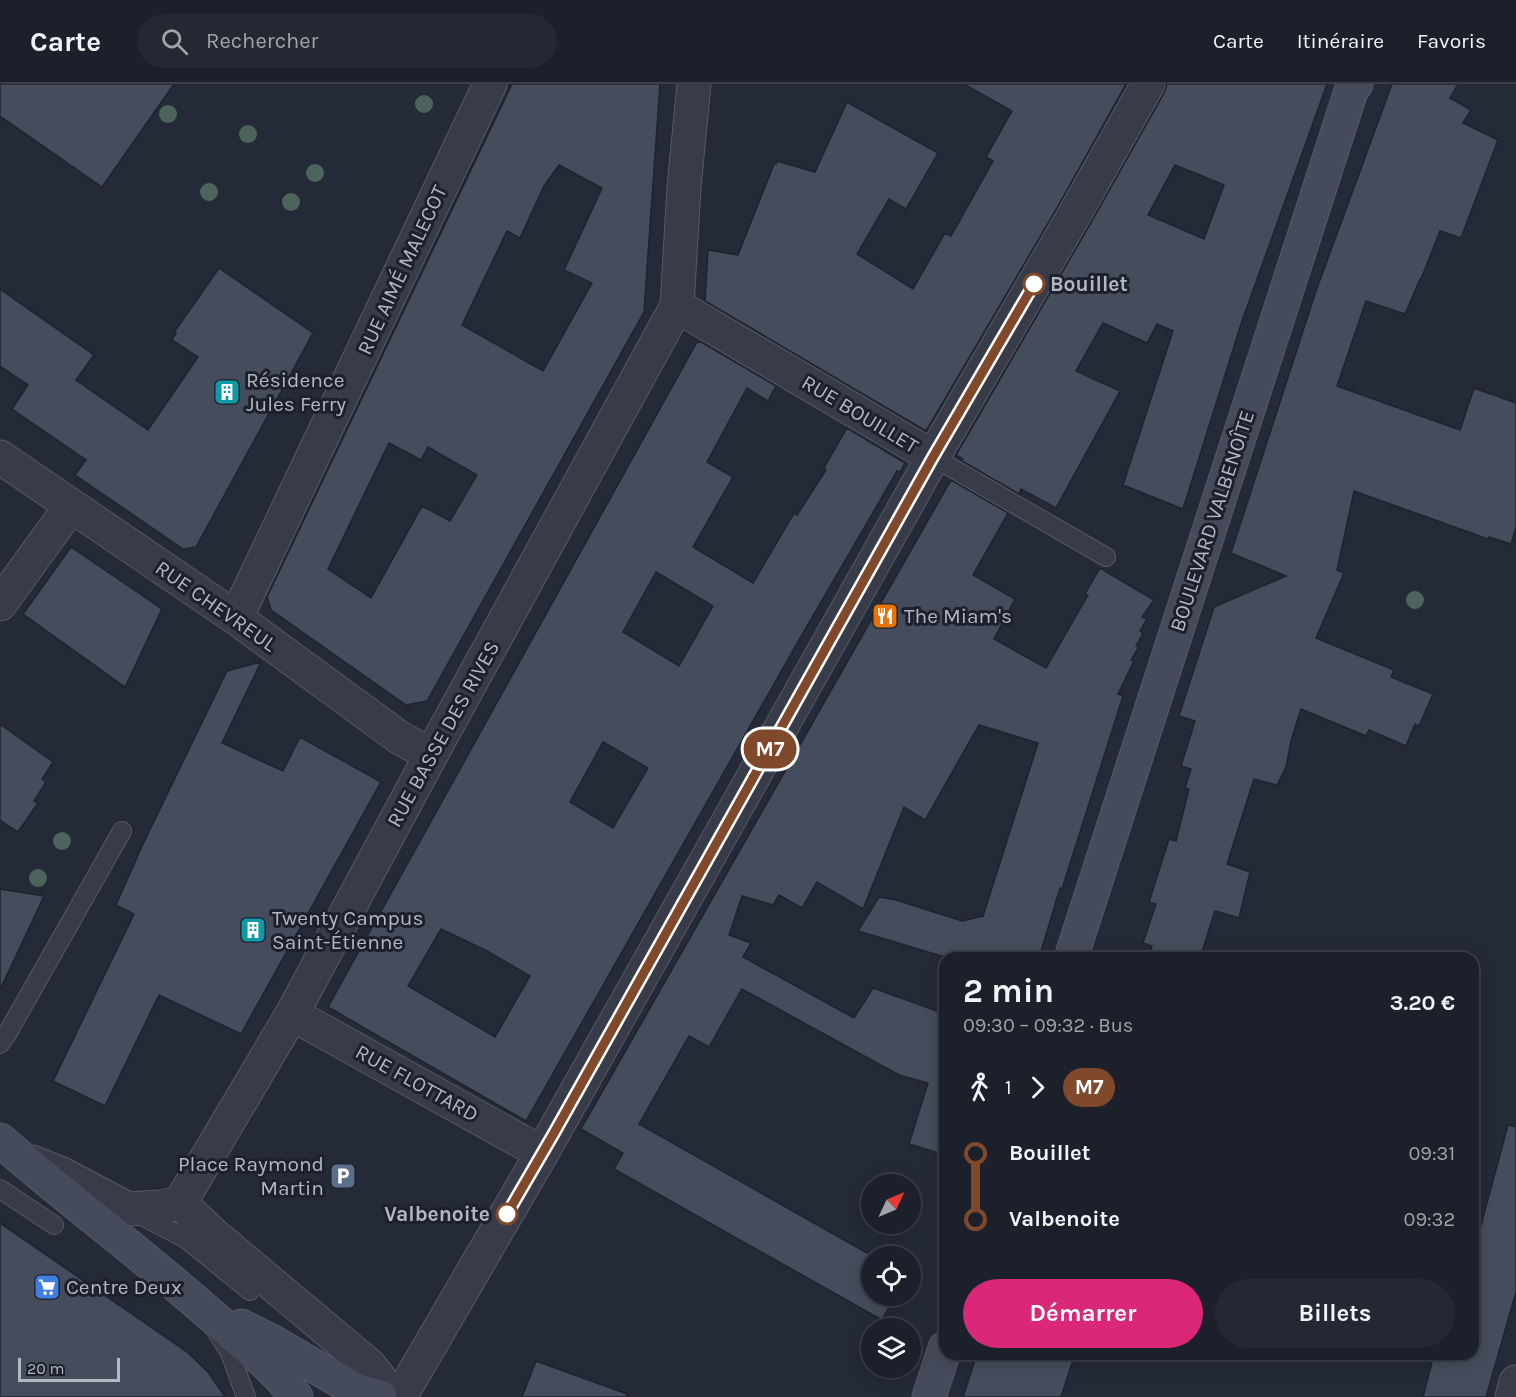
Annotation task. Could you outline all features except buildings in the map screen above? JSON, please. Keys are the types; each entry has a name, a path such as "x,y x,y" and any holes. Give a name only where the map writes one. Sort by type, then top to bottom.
{"main road":[{"name":"BOULEVARD VALBENOÎTE","path":"1073,952 1351,91 1356,84"},
{"path":"10,1149 202,1306 268,1366 296,1397"},
{"path":"202,1306 275,1343 357,1391 380,1397"},
{"path":"929,1397 941,1360"}],"street":[{"name":"RUE AIMÉ MALECOT","path":"236,618 490,84"},
{"name":"RUE BASSE DES RIVES","path":"180,1203 292,1014 677,306 684,187 694,84"},
{"path":"400,1397 542,1153 933,457 1148,84"},
{"name":"RUE BOUILLET","path":"677,306 933,457"},
{"name":"RUE CHEVREUL","path":"0,457 236,618 400,738 431,755"},
{"path":"0,604 71,506"},
{"name":"RUE FLOTTARD","path":"292,1014 542,1153"},
{"path":"10,1149 128,1209 180,1203 214,1236 370,1366 394,1397"},
{"path":"1512,1397 1516,1382"}],"lane":[{"name":"RUE BOUILLET","path":"933,457 1106,557"},
{"path":"0,1044 122,831"},
{"path":"0,1189 54,1225"},
{"path":"128,1209 186,1239 250,1291"},
{"path":"202,1306 230,1353 246,1397"}],"bus line":[{"name":"M7","path":"507,1214 933,457 1034,284"}],"place":[{"name":"Bouillet","path":"1034,284"},
{"name":"Résidence Jules Ferry","path":"227,392"},
{"name":"The Miam's","path":"885,616"},
{"name":"Twenty Campus Saint-Étienne","path":"253,930"},
{"name":"Place Raymond Martin","path":"343,1176"},
{"name":"Valbenoite","path":"507,1214"},
{"name":"Centre Deux","path":"47,1287"}]}
